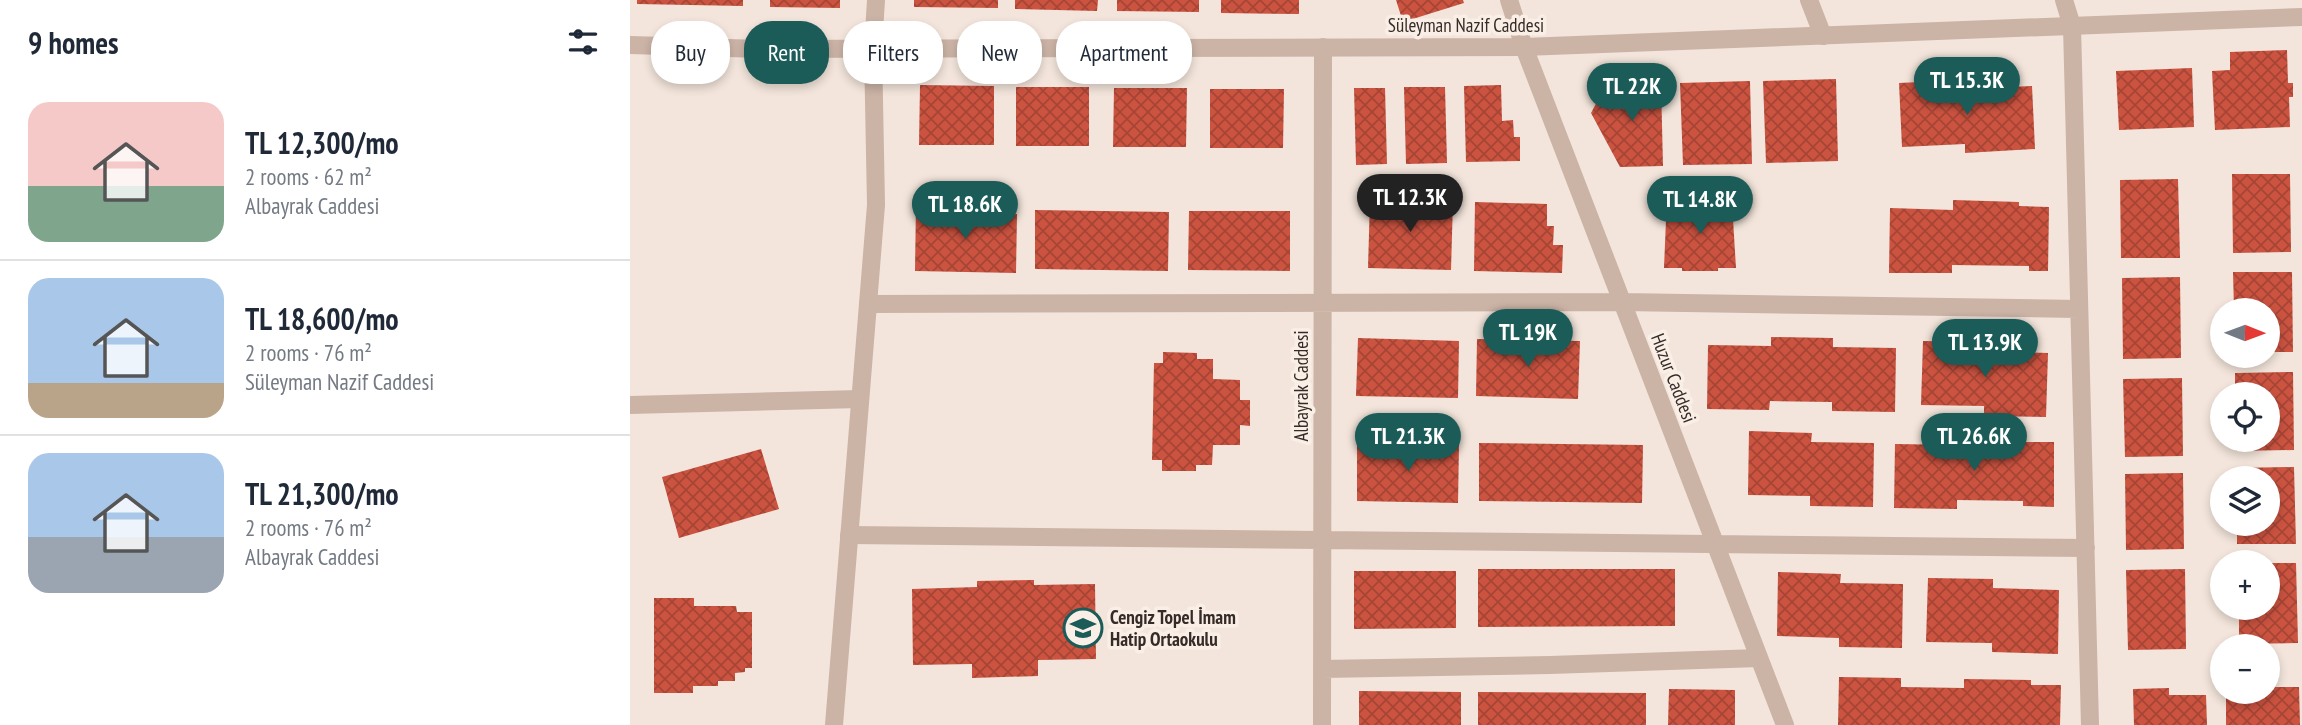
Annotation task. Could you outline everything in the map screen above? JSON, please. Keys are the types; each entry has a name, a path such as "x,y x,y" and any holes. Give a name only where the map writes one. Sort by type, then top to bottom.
{"street":[{"path":"875,21 876,0"},
{"name":"Huzur Caddesi","path":"1509,0 1524,47 1785,725"},
{"path":"1809,0 1823,36"},
{"path":"2064,0 2072,26 2090,725"},
{"name":"Süleyman Nazif Caddesi","path":"943,48 1524,47 2302,18"},
{"name":"Süleyman Nazif Caddesi","path":"630,45 843,48"},
{"name":"Albayrak Caddesi","path":"1322,725 1323,47"},
{"path":"834,725 876,205 874,84"},
{"path":"868,304 1622,302 2079,309"},
{"path":"630,405 860,399"},
{"path":"849,535 2086,548"},
{"path":"1322,669 1759,658"}],"building":[{"path":"637,0 743,0 743,6 637,4"},
{"path":"770,0 840,0 840,8 770,7"},
{"path":"914,0 998,0 998,8 914,7"},
{"path":"1015,0 1098,0 1097,11 1015,9"},
{"path":"1117,0 1199,0 1199,12 1117,11"},
{"path":"1221,0 1299,0 1299,14 1221,13"},
{"path":"1396,0 1463,0 1464,3 1403,22"},
{"path":"2287,50 2288,83 2293,83 2293,97 2289,97 2290,127 2215,130 2212,71 2230,70 2230,52"},
{"path":"2192,68 2194,127 2119,130 2116,71"},
{"path":"1836,79 1838,161 1766,163 1763,81"},
{"path":"1961,80 1962,89 2032,86 2035,149 1965,153 1965,144 1902,147 1899,83"},
{"path":"1750,81 1752,164 1683,165 1680,83"},
{"path":"1661,84 1663,166 1620,167 1591,113 1606,85"},
{"path":"920,85 994,86 994,145 919,145"},
{"path":"1501,85 1502,121 1513,120 1514,137 1520,137 1520,161 1466,162 1464,86"},
{"path":"1016,87 1089,87 1089,146 1016,146"},
{"path":"1404,87 1445,87 1447,163 1406,164"},
{"path":"1114,88 1187,88 1186,147 1113,147"},
{"path":"1354,88 1385,88 1387,164 1356,165"},
{"path":"1210,89 1284,89 1283,148 1210,148"},
{"path":"2232,174 2290,174 2291,252 2233,253"},
{"path":"2178,179 2180,258 2121,258 2120,180"},
{"path":"1370,199 1453,201 1451,270 1368,268"},
{"path":"1953,200 2019,202 2019,206 2049,207 2048,271 2029,271 2029,266 1952,265 1952,273 1889,273 1890,208 1953,210"},
{"path":"1475,202 1547,204 1547,226 1554,226 1553,245 1563,245 1562,273 1474,271"},
{"path":"1681,202 1736,205 1736,219 1733,219 1736,268 1682,271 1682,268 1664,268 1664,205 1681,205"},
{"path":"916,204 949,205 949,213 1017,214 1016,273 915,271"},
{"path":"1035,210 1169,212 1168,271 1035,269"},
{"path":"1189,211 1290,211 1290,271 1188,270"},
{"path":"2233,272 2292,272 2293,352 2280,352 2280,298 2234,298"},
{"path":"2180,277 2181,358 2123,359 2122,278"},
{"path":"1771,337 1833,338 1833,347 1896,348 1895,412 1832,411 1832,402 1770,401 1769,410 1707,409 1708,345 1771,346"},
{"path":"1358,338 1459,341 1458,398 1356,396"},
{"path":"1477,339 1580,341 1578,399 1476,396"},
{"path":"1923,341 1985,342 1985,351 2048,353 2046,417 1984,416 1984,406 1921,405"},
{"path":"1163,352 1197,353 1197,359 1213,359 1213,379 1240,380 1240,400 1250,400 1250,426 1240,425 1240,445 1213,445 1212,465 1196,465 1196,471 1162,471 1162,460 1152,460 1154,363 1163,363"},
{"path":"2293,372 2294,450 2280,450 2280,382 2235,382 2235,373"},
{"path":"2182,378 2183,456 2125,457 2123,379"},
{"path":"1749,431 1812,433 1811,442 1874,443 1873,507 1810,506 1810,496 1748,495"},
{"path":"1958,436 2025,437 2024,442 2054,442 2054,507 2023,506 2023,501 1957,500 1957,509 1894,508 1895,444 1958,445"},
{"path":"1479,443 1643,445 1642,503 1479,501"},
{"path":"1357,444 1459,445 1458,503 1357,501"},
{"path":"761,449 779,509 679,538 662,477"},
{"path":"2280,467 2294,467 2296,544 2237,544 2237,536 2280,536"},
{"path":"2183,473 2184,549 2126,550 2125,474"},
{"path":"2280,563 2296,563 2298,643 2280,643 2280,634 2239,634 2239,620 2280,620"},
{"path":"1478,569 1675,569 1675,626 1478,627"},
{"path":"2185,569 2186,649 2128,650 2126,570"},
{"path":"1354,571 1456,571 1456,628 1354,629"},
{"path":"1778,572 1841,574 1840,583 1903,584 1902,648 1839,647 1839,638 1777,636"},
{"path":"1928,578 1993,579 1993,588 2059,590 2058,654 1992,652 1992,643 1926,642"},
{"path":"1034,580 1034,585 1095,584 1096,659 1038,660 1038,676 972,678 972,664 913,665 912,589 977,587 977,581"},
{"path":"654,598 694,598 694,606 736,606 737,612 752,612 752,668 735,673 735,681 718,681 718,686 693,686 693,693 654,693"},
{"path":"1839,677 1901,678 1901,687 1964,688 1964,679 2031,680 2031,685 2061,685 2060,725 1838,725"},
{"path":"2280,687 2299,687 2300,725 2226,725 2226,704 2280,704"},
{"path":"2169,688 2169,695 2206,695 2207,725 2134,725 2133,689"},
{"path":"1669,689 1735,690 1735,725 1668,725"},
{"path":"1359,691 1461,692 1461,725 1359,725"},
{"path":"1478,692 1646,693 1646,725 1478,725"}],"place":[{"name":"Cengiz Topel İmam Hatip Ortaokulu","path":"1083,628"}]}
